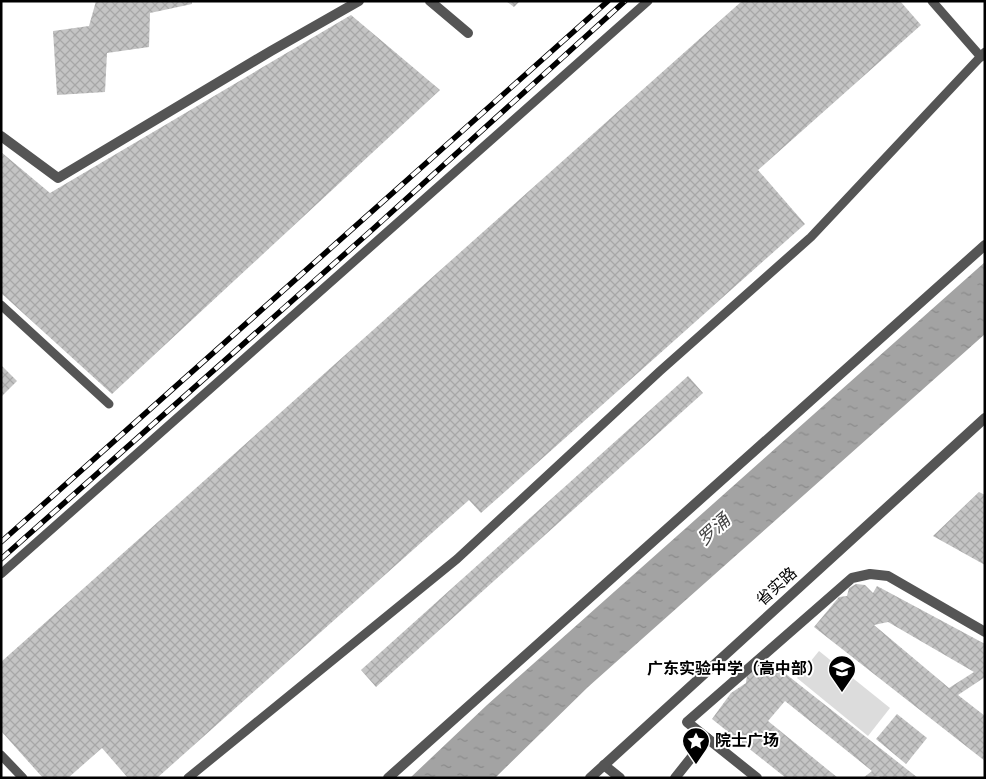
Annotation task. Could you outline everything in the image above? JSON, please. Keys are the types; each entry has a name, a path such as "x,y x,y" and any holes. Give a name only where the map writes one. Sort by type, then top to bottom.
{"street":[{"path":"1,136 58,178 271,51 359,1"},
{"path":"430,1 468,33"},
{"path":"388,778 985,245"},
{"name":"省实路","path":"590,778 985,418"},
{"path":"757,778 687,722 852,578 870,574 888,576 985,632"},
{"path":"675,778 707,738"},
{"path":"604,765 620,778"}],"lane":[{"path":"1,574 648,1"},
{"path":"188,778 457,560 660,371 811,237 983,54 932,1"},
{"path":"1,304 109,404"},
{"path":"1,755 23,778"}],"shaded area":[{"path":"819,651 890,708 868,736 797,678"}],"water":[{"name":"罗涌","path":"985,262 985,334 588,687 495,778 410,778 487,705"}],"building":[{"path":"96,1 192,1 192,4 150,13 149,47 107,53 105,92 57,95 53,31 89,26"},
{"path":"506,1 520,1 514,7"},
{"path":"742,1 900,1 921,25 758,170 805,224 481,513 469,500 157,778 128,778 102,748 68,778 43,778 1,731 1,662"},
{"path":"351,15 440,90 112,394 1,293 1,152 50,193"},
{"path":"1,365 17,381 1,397"},
{"path":"688,376 703,393 376,687 361,670"},
{"path":"979,492 985,495 985,565 933,536"},
{"path":"856,584 865,585 873,593 877,586 985,644 985,677 958,695 985,716 985,761 814,627 839,597 847,596 849,588","holes":["888,622 974,672 949,688 874,625"]},
{"path":"764,667 772,675 782,671 918,778 881,778 879,776 863,778 872,771 785,701 768,721 838,778 786,778 712,719 731,693 746,683 747,674 754,669"},
{"path":"897,714 927,738 906,764 876,739"}],"railway":[{"path":"1,542 608,1"},
{"path":"1,559 373,229 625,1"}],"place":[{"name":"广东实验中学（高中部）","path":"842,693"},
{"name":"院士广场","path":"696,765"}]}
